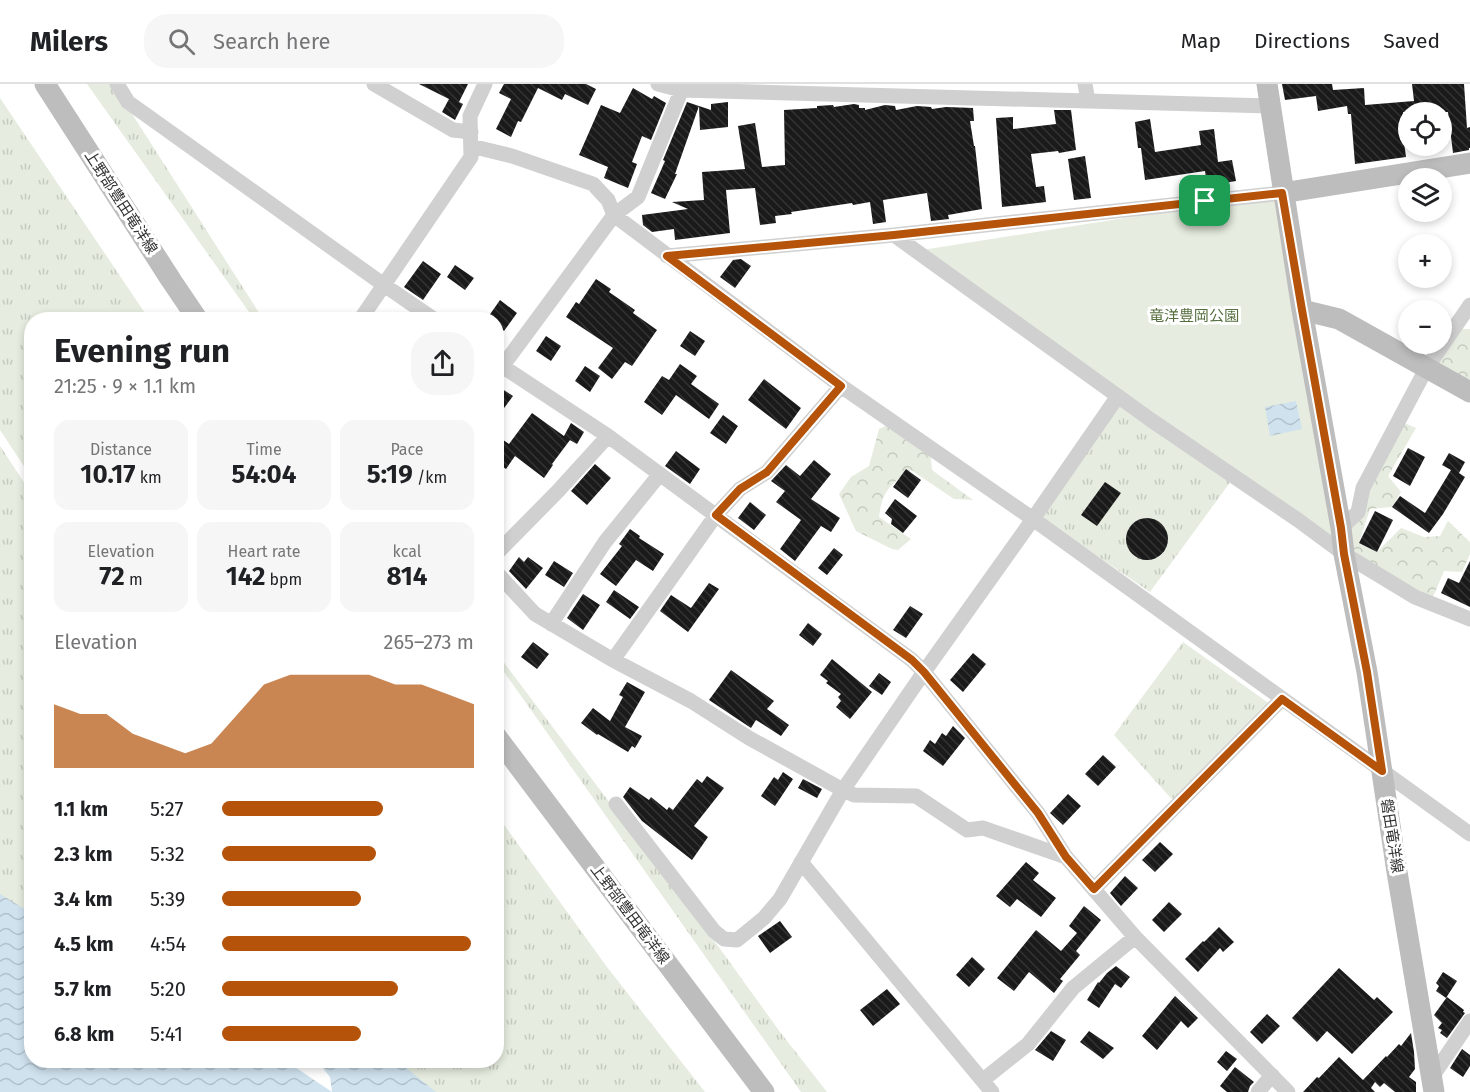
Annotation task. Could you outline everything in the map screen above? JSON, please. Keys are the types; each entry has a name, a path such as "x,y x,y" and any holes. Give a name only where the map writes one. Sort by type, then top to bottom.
{"main road":[{"name":"上野部豊田竜洋線","path":"45,84 193,312"},
{"name":"磐田竜洋線","path":"1267,84 1282,193 1344,554 1367,672 1433,1085"},
{"path":"1282,193 1470,163"},
{"path":"1302,310 1339,319 1470,392"},
{"name":"上野部豊田竜洋線","path":"504,747 764,1092"}],"street":[{"path":"117,84 128,102 423,312"},
{"path":"374,84 471,139 593,184 608,200 614,215 841,386 1033,519 1470,834"},
{"path":"365,312 471,157 470,116 485,84"},
{"path":"658,84 682,87 1270,106"},
{"path":"1085,84 1088,101"},
{"path":"504,361 614,215 638,197 682,87"},
{"path":"667,256 894,235 1282,193"},
{"path":"894,235 1151,420 1344,554 1414,597 1470,619"},
{"path":"1341,528 1358,512 1363,488 1426,369 1470,304"},
{"path":"504,371 608,436 912,660 1038,813 1066,857 1135,937 1288,1092"},
{"path":"613,660 716,515 740,489 767,472 841,386"},
{"path":"616,804 714,931 724,939 737,940 764,918 780,899 843,790 1118,396"},
{"path":"504,546 608,436"},
{"path":"551,624 605,542 660,474"},
{"path":"504,581 535,614 551,624 843,790 854,795 916,796 967,830 983,828 1066,857"},
{"path":"1094,889 1282,699"},
{"path":"801,862 988,1086 1028,1044 1073,988 1135,937"},
{"path":"1433,1085 1470,1022"},
{"path":"1258,1092 1272,1075"}],"green space":[{"path":"87,84 113,84 259,312 249,312"},
{"path":"0,98 144,312 24,312 24,466 0,430"},
{"name":"竜洋豊岡公園","path":"1282,193 1344,554 916,251"},
{"path":"1453,329 1470,329 1470,383 1437,368 1443,354 1452,354"},
{"path":"1120,397 1234,477 1150,592 1036,514"},
{"path":"1402,422 1416,428 1388,476 1401,492 1392,507 1370,509 1359,543 1377,552 1401,528 1424,537 1440,536 1448,521 1470,542 1470,554 1462,572 1444,571 1433,597 1387,580 1343,542 1341,528"},
{"path":"893,423 930,449 932,470 973,500 954,499 911,470 888,489 880,508 879,517 911,539 898,550 856,531 839,494 851,477 869,466 879,429"},
{"path":"0,446 24,482 24,910 0,896"},
{"path":"1183,642 1274,707 1177,805 1114,735"},
{"path":"504,663 827,1092 801,1092 504,672"},
{"path":"504,825 607,967 705,1092 429,1092 398,1068 504,1068"}],"water":[{"path":"1296,401 1302,429 1270,436 1265,407"},
{"path":"0,894 24,909 24,1068 296,1068 332,1092 0,1092"},
{"path":"323,1068 406,1068 436,1092 332,1092 330,1077"}],"building":[{"path":"419,84 468,84 459,102 463,104 455,120 442,112 449,99"},
{"path":"504,84 586,84 596,89 588,105 565,94 562,100 538,88 511,137 496,129 511,99 499,93"},
{"path":"1282,84 1332,84 1333,90 1364,88 1365,105 1398,102 1398,156 1406,157 1355,164 1351,114 1348,114 1347,106 1318,111 1316,96 1285,100"},
{"path":"1412,84 1464,84 1467,128 1470,127 1470,148 1453,153 1452,102 1402,102 1414,101"},
{"path":"633,88 652,99 654,96 666,103 651,140 642,136 632,162 637,164 628,188 604,178 608,167 579,155 601,105 620,113"},
{"path":"687,102 699,106 675,174 677,174 665,199 651,193"},
{"path":"728,102 728,127 700,130 699,106 711,110 711,104"},
{"path":"854,104 865,110 885,105 895,106 896,110 917,106 932,109 973,108 974,121 970,121 982,209 948,215 949,219 931,221 927,193 883,200 886,222 873,224 870,202 791,212 792,214 775,216 776,223 760,225 755,188 726,190 730,233 675,240 674,229 652,232 643,225 642,215 688,209 672,202 704,200 702,172 745,169 738,126 755,123 762,167 785,165 784,110"},
{"path":"1054,110 1071,110 1076,150 1031,154 1036,187 1044,186 1046,202 1002,207 996,118 1013,117 1013,129 1056,124"},
{"path":"1150,119 1155,152 1201,145 1199,131 1214,129 1218,162 1232,160 1236,181 1207,186 1205,171 1145,180 1135,122"},
{"path":"1085,156 1091,198 1074,200 1068,159"},
{"path":"741,259 751,266 735,288 720,277 733,260"},
{"path":"423,261 441,274 423,300 404,287"},
{"path":"455,265 474,278 465,290 447,277"},
{"path":"596,279 611,289 609,292 635,310 633,313 657,330 632,366 625,362 612,379 598,368 613,348 566,317 576,302 579,304"},
{"path":"500,300 517,313 504,331 504,312 492,312"},
{"path":"690,331 705,341 695,356 680,346"},
{"path":"546,336 561,346 551,361 536,351"},
{"path":"680,364 697,376 691,384 719,404 709,419 676,395 662,415 644,402 662,376 669,380"},
{"path":"585,366 600,376 590,392 575,381"},
{"path":"764,379 801,408 786,429 748,400"},
{"path":"504,390 513,396 504,408"},
{"path":"532,413 564,436 571,423 584,432 577,444 570,440 544,478 515,456 506,469 504,468 504,441 509,444"},
{"path":"723,415 738,426 726,444 710,433"},
{"path":"1408,448 1425,457 1410,486 1393,476"},
{"path":"676,451 700,469 690,484 665,466"},
{"path":"1449,453 1465,462 1459,473 1465,477 1429,533 1392,507 1400,496 1425,513 1451,470 1442,465"},
{"path":"814,460 831,474 811,499 840,518 831,532 821,526 795,561 780,549 801,520 776,502 785,491 771,481 786,465 800,476"},
{"path":"595,464 611,478 587,505 571,491"},
{"path":"906,469 921,480 908,498 893,487"},
{"path":"1105,482 1121,493 1097,526 1081,515"},
{"path":"895,499 917,516 903,533 891,524 892,519 885,513"},
{"path":"750,502 766,515 754,530 738,518"},
{"path":"1375,511 1393,520 1377,552 1359,543"},
{"path":"1147,518 1162,524 1168,539 1162,554 1147,560 1132,554 1126,539 1132,524"},
{"path":"630,529 640,536 639,538 664,554 653,571 636,560 616,586 600,574 622,546 619,544"},
{"path":"834,548 843,555 827,575 818,568"},
{"path":"519,557 524,562 528,557 543,568 526,589 509,571"},
{"path":"554,561 573,573 564,587 545,575"},
{"path":"1470,561 1470,607 1441,593 1448,578 1459,583"},
{"path":"709,583 719,589 688,632 660,611 671,595 691,608"},
{"path":"614,590 639,607 630,619 606,602"},
{"path":"583,594 600,605 583,630 567,618"},
{"path":"910,606 923,614 906,638 893,630"},
{"path":"808,623 822,634 813,646 799,635"},
{"path":"533,642 549,654 537,669 521,657"},
{"path":"973,653 986,664 963,692 950,680"},
{"path":"832,659 872,692 850,719 836,707 841,701 838,697 841,694 826,683 828,681 820,675"},
{"path":"731,670 774,701 767,709 789,725 781,736 756,720 751,728 709,700"},
{"path":"879,673 891,682 882,695 869,686"},
{"path":"627,682 645,692 625,727 642,736 635,748 632,746 628,752 597,735 581,723 593,708 610,721 623,697 619,695"},
{"path":"953,726 965,738 943,766 923,751 930,740 935,744 942,733 946,736"},
{"path":"1103,755 1116,767 1098,786 1085,774"},
{"path":"783,772 793,779 775,806 761,796 774,777 778,780"},
{"path":"707,776 724,788 694,826 708,837 692,860 642,821 623,797 630,787 649,800 651,797 667,810 669,807 673,810 697,779 702,783"},
{"path":"803,779 822,789 817,798 798,788"},
{"path":"1068,794 1081,806 1063,825 1050,813"},
{"path":"1160,842 1173,854 1155,872 1142,860"},
{"path":"1026,862 1039,873 1033,880 1056,898 1041,917 1017,899 1010,907 996,896"},
{"path":"1125,876 1138,888 1121,906 1110,893"},
{"path":"1169,902 1182,914 1164,932 1152,920"},
{"path":"1084,906 1101,920 1076,951 1080,955 1060,979 1063,981 1054,993 1029,972 1014,991 997,978 1036,930 1061,951 1077,933 1069,926"},
{"path":"780,921 792,937 770,953 758,936"},
{"path":"1219,927 1234,942 1223,952 1220,948 1198,972 1185,959"},
{"path":"972,957 985,969 969,987 956,975"},
{"path":"1116,966 1130,977 1121,988 1115,984 1099,1008 1087,1000 1098,982"},
{"path":"1339,968 1374,1000 1377,997 1393,1012 1352,1054 1327,1031 1317,1042 1292,1018"},
{"path":"1443,972 1457,981 1446,998 1436,991 1439,986 1436,983"},
{"path":"887,989 900,1004 873,1026 860,1010"},
{"path":"1175,996 1198,1018 1188,1028 1181,1021 1157,1050 1142,1036"},
{"path":"1447,997 1465,1013 1447,1038 1440,1033 1442,1030 1438,1028 1442,1023 1434,1015"},
{"path":"1267,1014 1280,1026 1262,1044 1250,1032"},
{"path":"1051,1031 1066,1040 1053,1061 1035,1050"},
{"path":"1089,1031 1114,1048 1103,1059 1080,1042"},
{"path":"1411,1033 1415,1069 1409,1077 1416,1082 1416,1092 1395,1092 1384,1083 1380,1087 1375,1082 1371,1088 1375,1092 1303,1092 1339,1057 1363,1080 1399,1044 1401,1046"},
{"path":"1462,1049 1470,1055 1470,1066 1463,1077 1450,1068"},
{"path":"1226,1051 1237,1059 1227,1071 1217,1062"},
{"path":"1235,1067 1254,1082 1248,1092 1227,1092 1220,1086"}],"route":[{"path":"1282,193 1344,554 1367,672 1382,771 1282,699 1094,889 1066,857 1038,813 912,660 716,515 740,489 767,472 841,386 667,256 894,235 1205,201 1282,193"}]}
